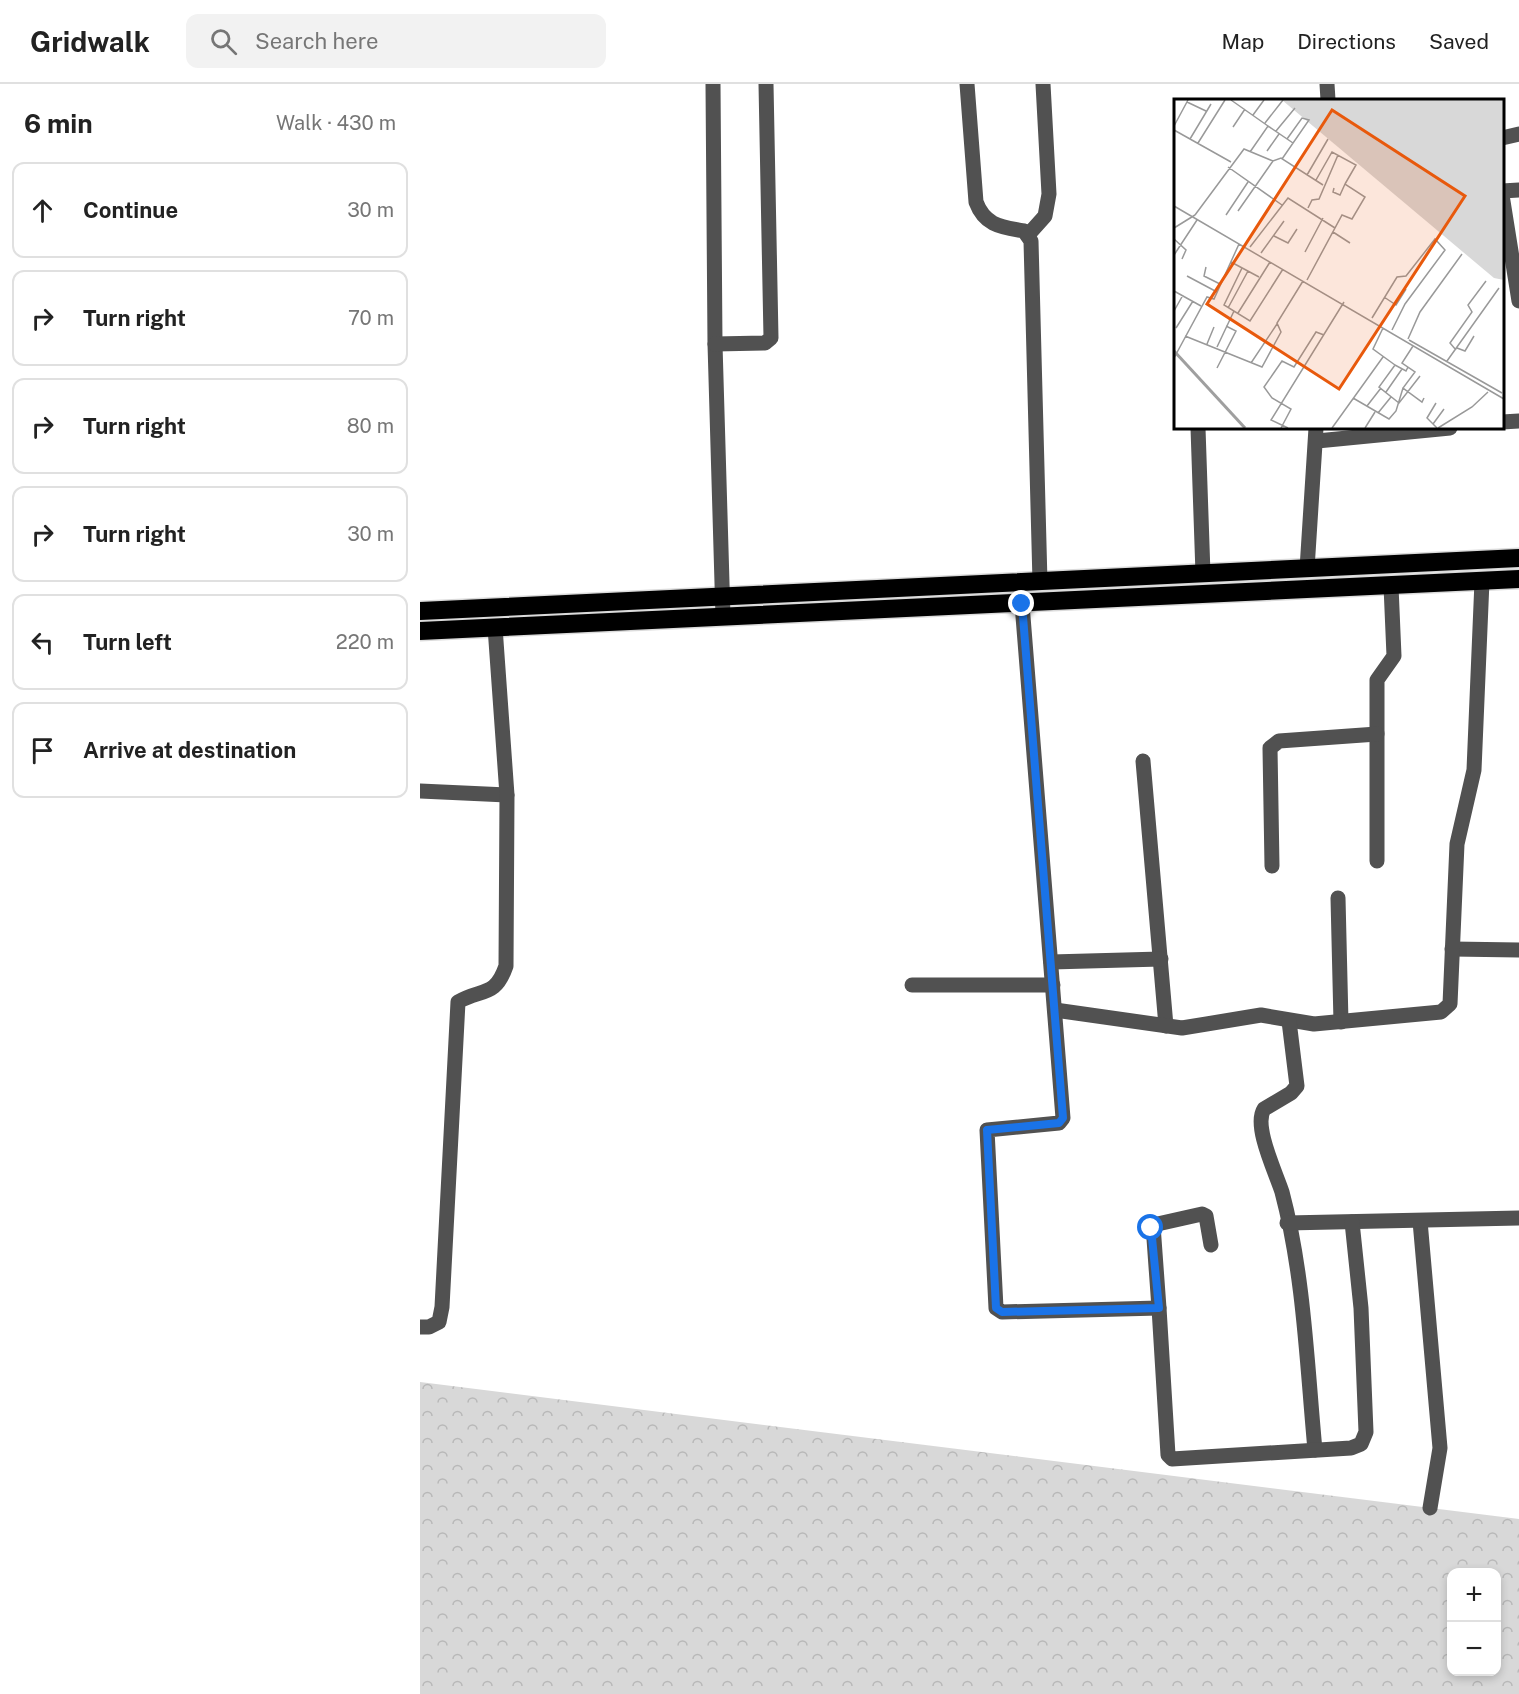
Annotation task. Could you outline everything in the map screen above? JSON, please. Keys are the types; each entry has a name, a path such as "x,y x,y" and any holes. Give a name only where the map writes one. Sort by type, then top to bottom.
{"highway":[{"path":"420,611 1519,558"},
{"path":"420,632 1519,579"}],"street":[{"path":"713,84 715,344 723,617"},
{"path":"715,344 765,343 771,338 766,84"},
{"path":"967,84 976,202 981,214 988,222 1024,231 1031,241 1041,582"},
{"path":"1028,235 1045,216 1049,194 1043,84"},
{"path":"1327,84 1328,99"},
{"path":"1504,138 1519,135"},
{"path":"1504,193 1519,190"},
{"path":"1504,198 1515,249 1519,301"},
{"path":"1504,422 1519,421"},
{"path":"1198,429 1203,574"},
{"path":"1307,569 1316,434 1424,429"},
{"path":"1055,1010 1166,1026 1197,1028 1261,1015 1314,1024 1341,1022 1441,1012 1450,1004 1457,844 1474,770 1482,581"},
{"path":"1377,861 1377,680 1394,656 1391,586"},
{"path":"1022,604 1062,1121 991,1128 986,1134 996,1308 1002,1312 1159,1308"},
{"path":"420,1327 429,1327 439,1322 442,1307 458,1002 468,996 491,991 501,981 506,966 507,795 495,627"},
{"path":"1272,866 1270,748 1279,741 1377,734"},
{"path":"1143,761 1166,1026"},
{"path":"420,791 507,795"},
{"path":"1338,898 1341,1022"},
{"path":"1452,949 1519,950"},
{"path":"1051,962 1161,959"},
{"path":"912,986 1053,985"},
{"path":"1288,1021 1297,1086 1291,1093 1264,1109 1260,1115 1269,1155 1282,1192 1297,1272 1315,1450"},
{"path":"1211,1245 1206,1216 1202,1214 1153,1225 1168,1455 1172,1459 1351,1448 1361,1444 1366,1432 1361,1308 1352,1222"},
{"path":"1287,1223 1519,1218"},
{"path":"1420,1221 1440,1448 1430,1508"}],"green space":[{"path":"420,1382 1519,1519 1519,1694 420,1694"}],"route":[{"path":"1022,604 1063,1118 1059,1123 987,1130 996,1308 1002,1312 1159,1308 1151,1228"}]}
